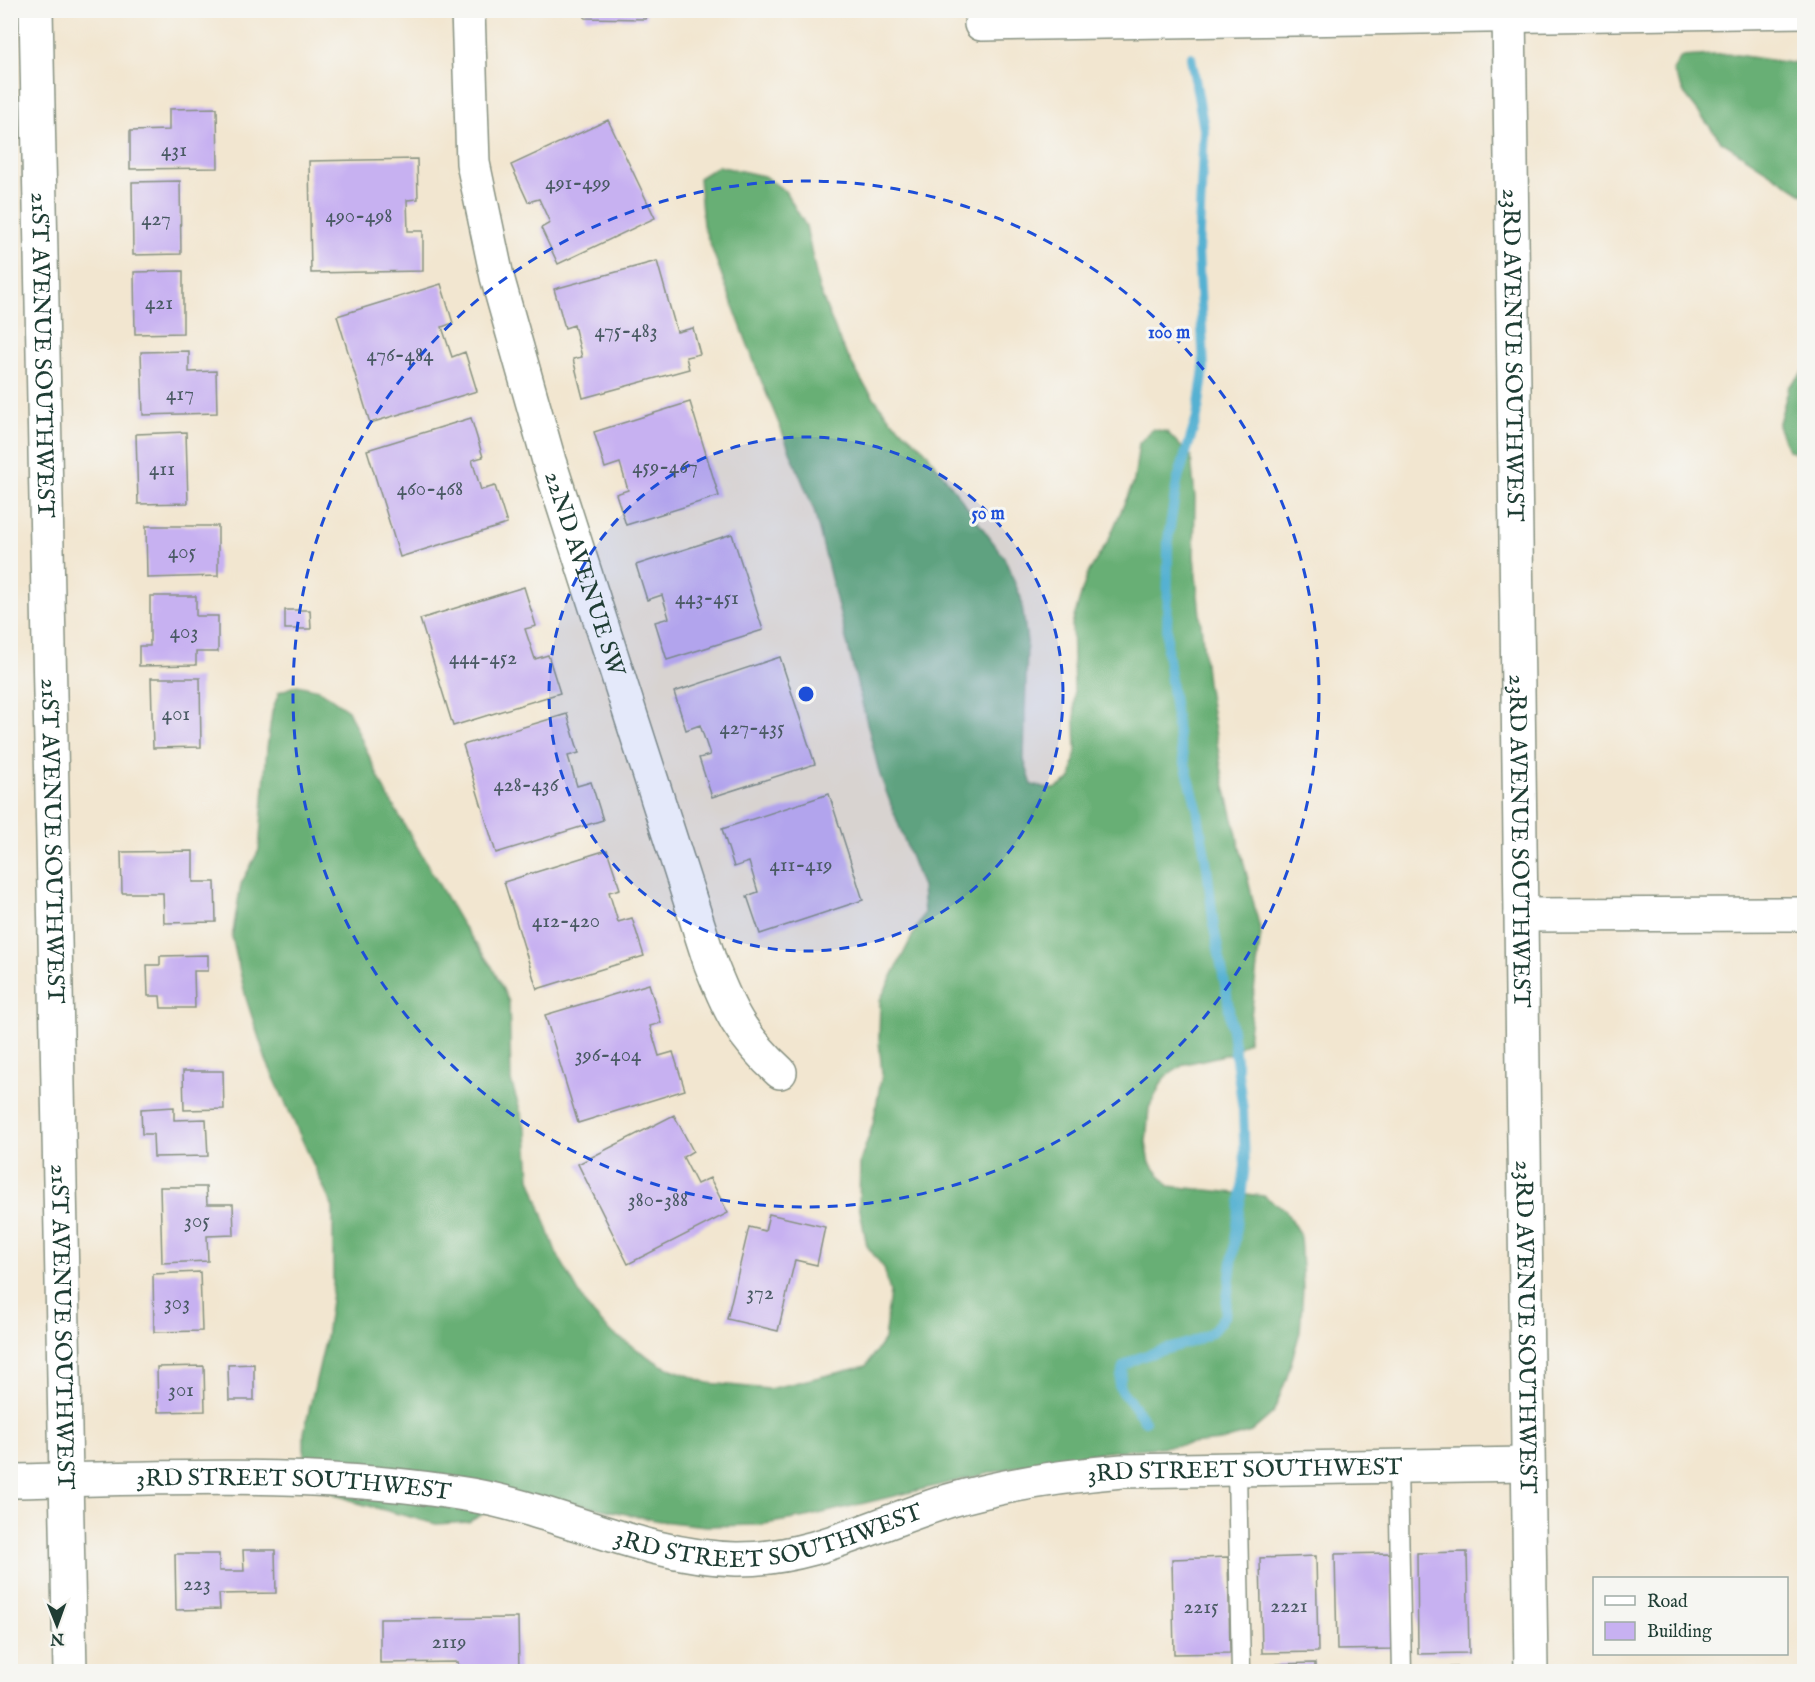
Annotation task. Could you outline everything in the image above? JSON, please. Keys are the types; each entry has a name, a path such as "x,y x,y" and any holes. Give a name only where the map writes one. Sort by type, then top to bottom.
{"street":[{"name":"21ST AVENUE SOUTHWEST","path":"36,10 70,1671"},
{"name":"22ND AVENUE SW","path":"468,10 471,134 477,189 507,317 549,461 710,962 729,1010 745,1037 780,1072"},
{"path":"981,24 1509,13 1804,11"},
{"name":"23RD AVENUE SOUTHWEST","path":"1509,13 1526,1464 1531,1671"},
{"path":"1521,915 1804,914"},
{"name":"3RD STREET SOUTHWEST","path":"10,1481 222,1477 391,1486 470,1495 509,1503 669,1551 737,1559 776,1557 805,1551 838,1542 946,1502 1026,1482 1122,1471 1526,1464"}],"lane":[{"path":"1398,1467 1402,1671"},
{"path":"1237,1470 1241,1671"}],"green space":[{"path":"1730,54 1804,65 1804,195 1721,141 1686,96 1673,71 1681,57"},
{"path":"718,166 764,176 785,191 806,226 819,289 841,344 863,383 890,419 924,449 1004,557 1021,598 1027,642 1024,760 1032,785 1055,789 1071,779 1076,751 1072,624 1087,575 1108,541 1134,481 1139,443 1153,429 1167,432 1191,457 1195,498 1194,556 1207,683 1223,778 1261,933 1248,1041 1229,1054 1185,1064 1164,1078 1149,1108 1146,1142 1150,1163 1169,1186 1264,1196 1285,1210 1300,1235 1303,1288 1300,1332 1286,1380 1273,1413 1251,1432 1221,1441 1098,1453 1016,1467 806,1517 759,1525 706,1526 660,1521 538,1496 493,1508 469,1522 436,1524 358,1503 327,1491 304,1463 304,1432 326,1337 333,1285 333,1208 266,1060 246,998 232,937 241,884 259,850 267,748 272,712 279,692 297,685 319,690 348,710 385,791 461,923 492,967 509,1002 511,1081 527,1133 530,1178 556,1252 587,1307 610,1332 661,1365 708,1383 769,1389 866,1366 884,1340 890,1292 884,1268 867,1246 859,1205 860,1162 873,1124 882,1074 879,1040 880,1000 924,913 922,887 880,775 814,510 759,375 703,225 699,178"},
{"path":"1804,371 1804,456 1788,450 1778,426 1789,387"}],"building":[{"path":"586,10 646,10 646,19 585,18"},
{"path":"217,108 218,168 130,169 130,131 169,130 169,109"},
{"path":"608,120 655,218 558,264 541,228 550,223 539,199 528,202 511,165"},
{"path":"417,159 418,199 407,200 408,231 423,231 423,271 311,273 309,161"},
{"path":"180,181 181,254 133,255 132,182"},
{"path":"657,261 677,332 693,328 700,354 686,357 689,369 583,398 573,359 582,357 574,325 565,328 554,289"},
{"path":"183,271 183,333 135,334 134,272"},
{"path":"441,284 453,323 442,327 452,357 465,352 477,391 370,423 337,316"},
{"path":"189,351 189,372 216,371 217,413 143,415 141,352"},
{"path":"690,402 719,496 626,525 616,494 628,490 620,463 605,468 594,432"},
{"path":"471,418 483,457 472,460 481,490 495,486 507,524 400,557 367,450"},
{"path":"186,432 188,503 138,504 136,434"},
{"path":"146,526 218,526 218,576 147,578"},
{"path":"732,534 763,630 667,660 655,622 669,618 662,595 647,600 636,565"},
{"path":"524,587 536,626 525,629 535,659 548,655 560,693 453,726 420,619"},
{"path":"150,596 196,596 196,616 218,616 218,652 196,652 196,665 139,666 139,646 150,646"},
{"path":"285,610 310,610 311,629 285,629"},
{"path":"780,657 815,764 712,797 699,758 710,755 700,725 686,730 674,692"},
{"path":"151,678 200,678 201,747 153,748"},
{"path":"567,714 579,753 568,756 577,786 591,782 603,820 496,853 463,745"},
{"path":"829,794 863,900 760,934 747,896 758,892 749,862 734,867 722,829"},
{"path":"607,850 620,889 609,892 618,922 632,918 644,956 537,989 504,882"},
{"path":"193,851 193,882 215,882 216,922 164,923 163,893 122,893 121,852"},
{"path":"208,955 208,971 194,971 195,1008 161,1008 160,996 148,996 147,965 160,965 160,956"},
{"path":"649,984 661,1023 650,1026 659,1056 673,1052 685,1090 578,1123 545,1015"},
{"path":"183,1071 223,1071 224,1109 184,1110"},
{"path":"174,1107 174,1120 206,1119 208,1156 154,1157 153,1134 142,1134 141,1109"},
{"path":"674,1115 693,1151 683,1157 697,1184 710,1178 728,1213 628,1264 578,1164"},
{"path":"160,1187 206,1187 207,1204 233,1204 234,1235 207,1236 208,1261 162,1263"},
{"path":"769,1214 825,1227 817,1265 795,1260 778,1331 727,1319 749,1227 765,1231"},
{"path":"200,1272 202,1331 154,1332 153,1274"},
{"path":"254,1364 254,1400 229,1400 228,1365"},
{"path":"204,1366 205,1411 158,1412 157,1367"},
{"path":"243,1550 275,1550 276,1593 219,1594 220,1609 176,1610 175,1554 219,1554 219,1571 244,1571"},
{"path":"1467,1552 1469,1653 1418,1654 1417,1553"},
{"path":"1391,1553 1394,1649 1337,1650 1335,1554"},
{"path":"1316,1556 1318,1652 1262,1653 1260,1558"},
{"path":"1228,1557 1230,1653 1174,1654 1172,1559"},
{"path":"518,1618 519,1672 458,1672 458,1662 380,1663 380,1619"},
{"path":"1315,1663 1315,1672 1277,1672 1277,1664"},
{"path":"1211,1667 1211,1672 1173,1672 1173,1668"},
{"path":"1465,1667 1465,1672 1427,1672 1427,1668"},
{"path":"1353,1669 1378,1669 1378,1672 1353,1672"}],"waterway":[{"path":"1145,1421 1119,1387 1123,1367 1143,1356 1200,1339 1212,1331 1225,1315 1245,1166 1243,1110 1227,995 1214,928 1197,808 1179,741 1167,651 1168,540 1177,482 1197,417 1204,369 1198,251 1204,129 1191,57"}]}
